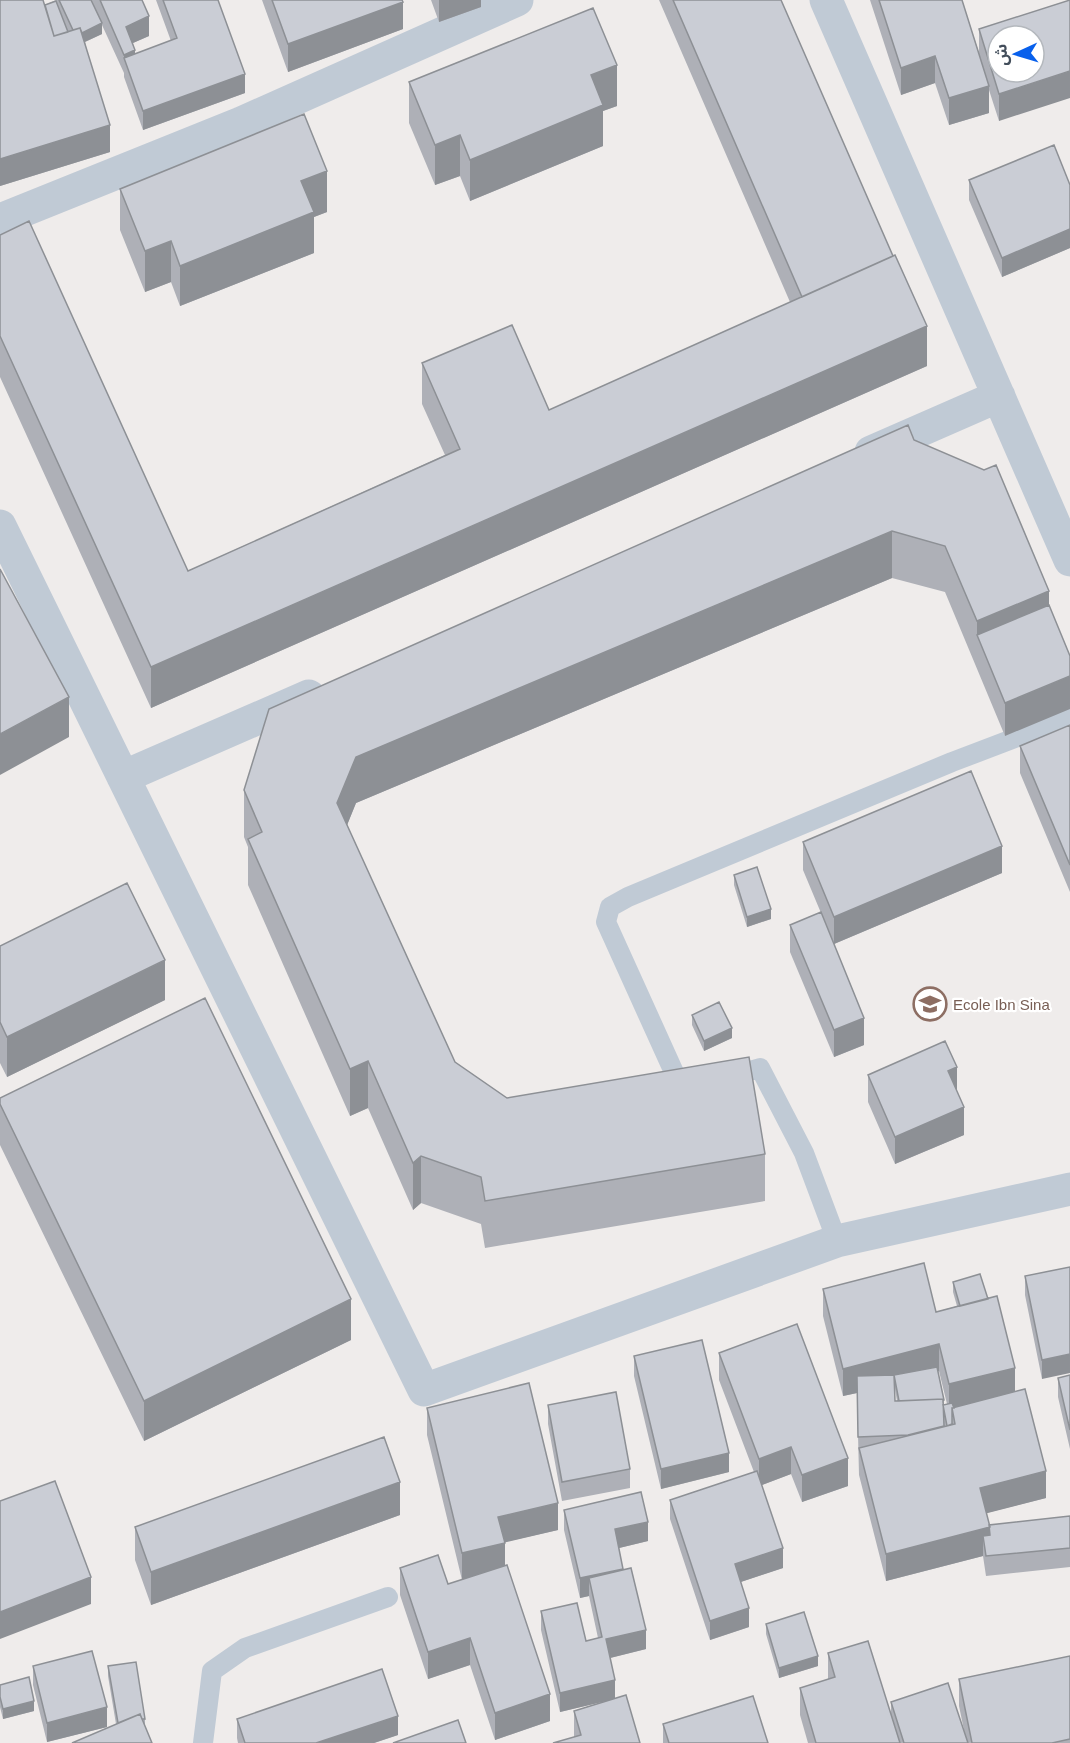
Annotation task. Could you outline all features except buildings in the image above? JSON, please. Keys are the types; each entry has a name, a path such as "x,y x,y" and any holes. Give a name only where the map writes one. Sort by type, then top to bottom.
{"street":[{"path":"0,220 241,123 517,0"},
{"path":"826,0 1070,561"},
{"path":"845,463 999,396"},
{"path":"0,526 424,1390 837,1241 1070,1189"},
{"path":"123,777 331,687"}],"lane":[{"path":"837,1241 804,1153 760,1068 682,1090 606,922 610,907 628,897 952,762 1070,717"},
{"path":"203,1743 212,1671 245,1648 388,1597"}],"place":[{"name":"Ecole Ibn Sina","path":"930,1004"}]}
